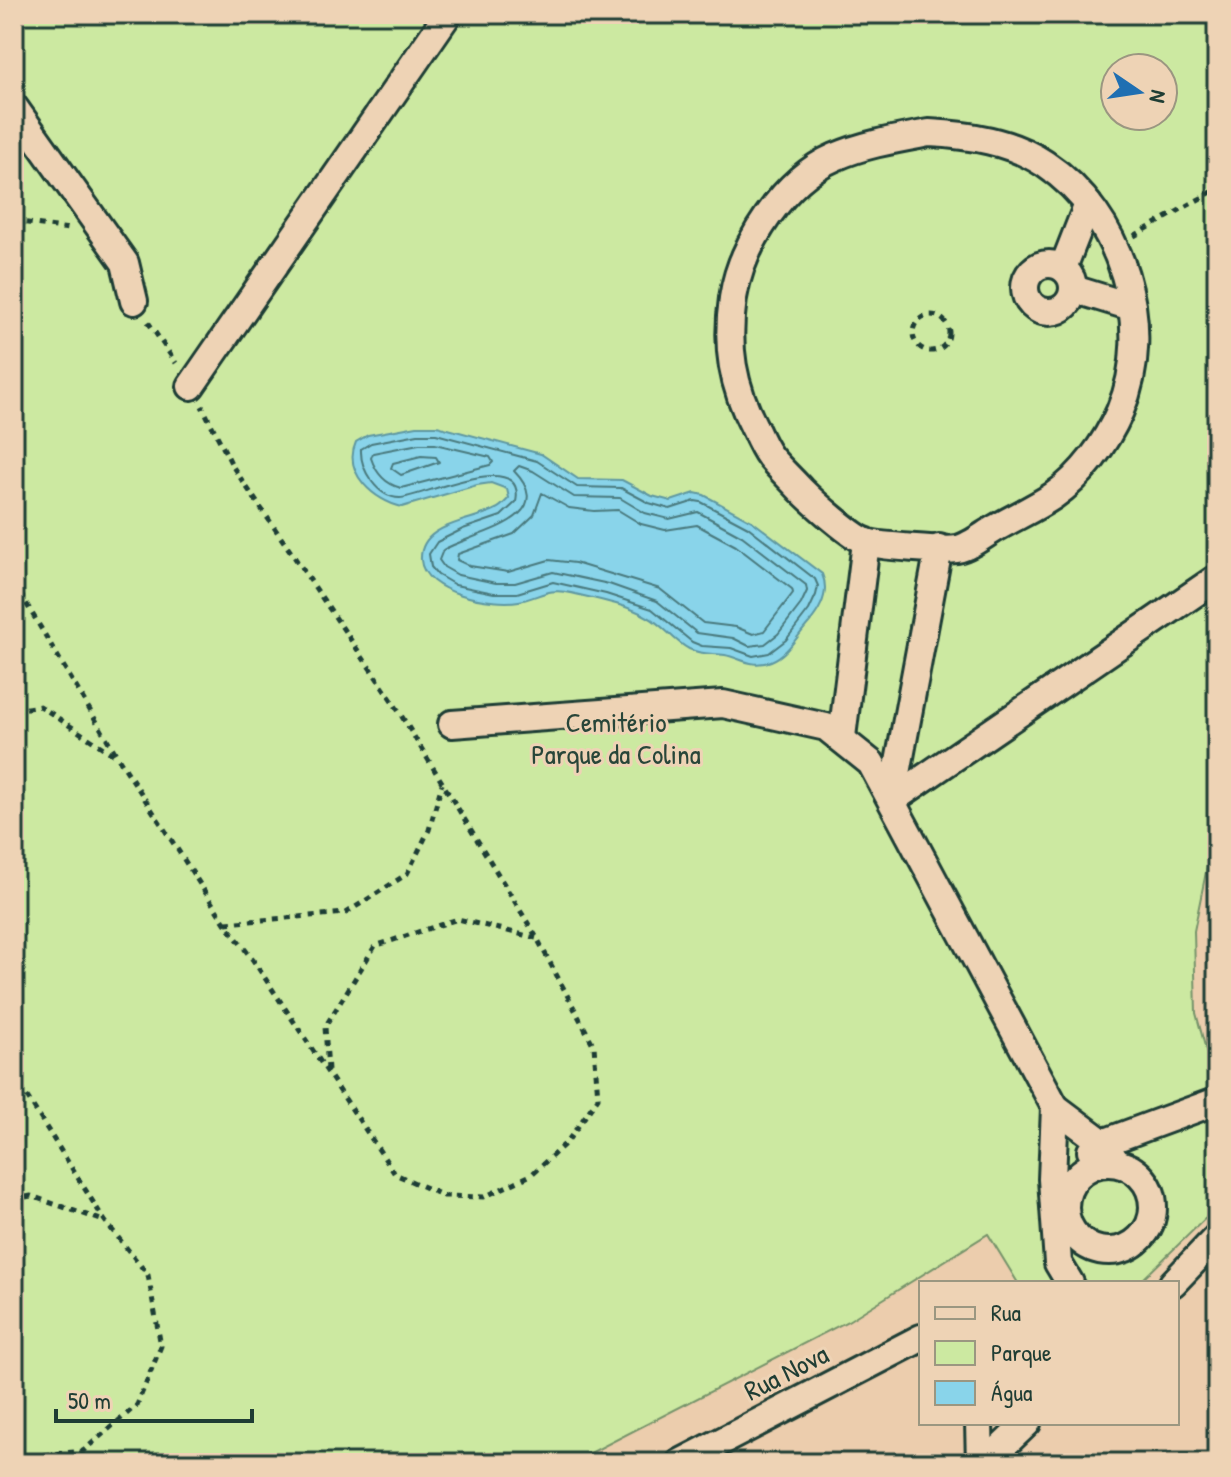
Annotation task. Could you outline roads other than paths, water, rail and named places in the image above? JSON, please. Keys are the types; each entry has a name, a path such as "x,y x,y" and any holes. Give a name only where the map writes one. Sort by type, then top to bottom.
{"street":[{"path":"191,386 448,14"},
{"path":"14,107 125,263 134,301"},
{"path":"929,133 968,135 1017,149 1046,164 1088,204 1115,247 1126,274 1134,322 1132,363 1121,409 1098,452 1055,495 958,549 866,542 815,504 768,455 745,411 732,375 729,325 737,276 764,222 792,187 832,158 876,142 929,133"},
{"path":"1088,204 1068,278 1132,307"},
{"path":"842,737 866,542"},
{"path":"892,800 939,548"},
{"path":"892,800 1217,578"},
{"path":"452,724 723,704 801,719 826,727 842,737 871,763 1055,1107 1143,1177 1154,1205 1152,1220 1134,1244 1121,1250 1106,1252 1091,1248 1079,1240 1070,1228 1059,1189"},
{"path":"1059,1189 1070,1186 1090,1166 1103,1163 1110,1153 1217,1101"},
{"path":"1055,1107 1059,1189 1058,1263 1069,1281"},
{"path":"1175,1281 1217,1237"},
{"name":"Rua Nova","path":"680,1463 919,1339"},
{"path":"979,1425 983,1463"},
{"path":"983,1463 1025,1425"}],"water":[{"path":"417,426 437,426 541,454 578,479 622,480 652,496 671,501 695,493 704,495 752,521 822,574 825,594 820,606 782,654 758,664 693,651 646,616 629,608 571,593 556,591 507,602 477,599 446,589 425,571 421,560 428,538 449,526 498,508 509,498 507,489 491,483 402,507 372,492 357,475 353,464 356,442 368,435"}],"park label":[{"name":"Cemitério Parque da Colina","path":"616,738"}]}
